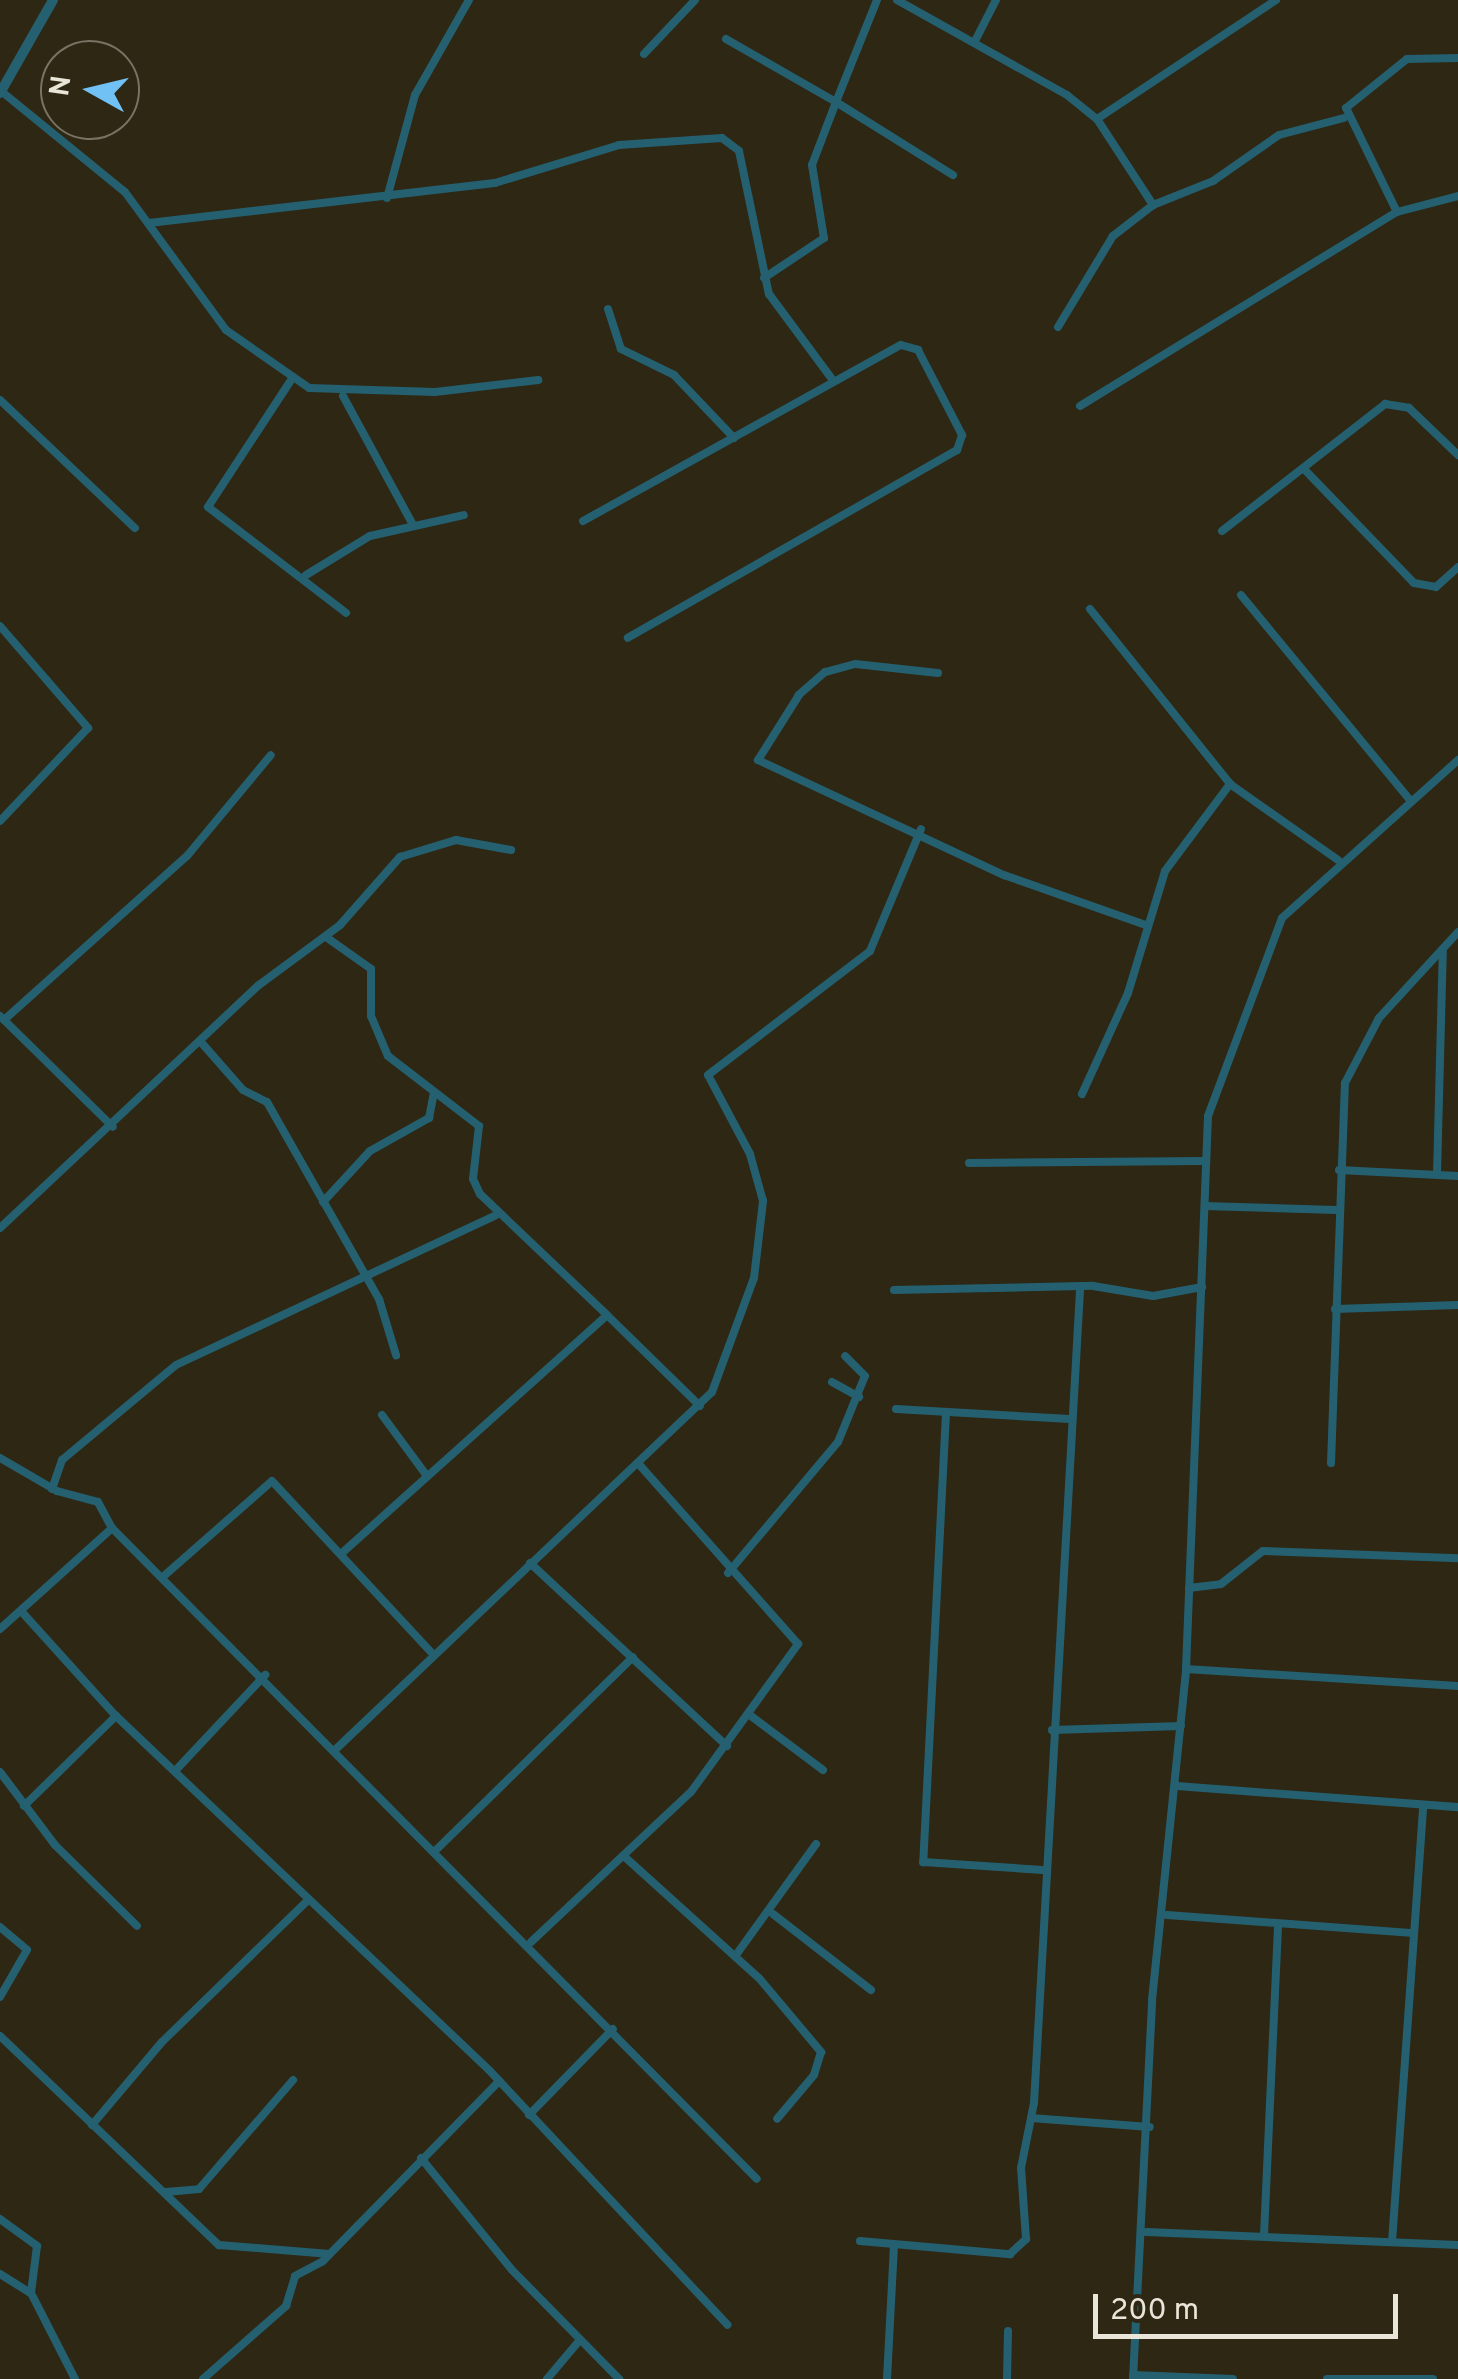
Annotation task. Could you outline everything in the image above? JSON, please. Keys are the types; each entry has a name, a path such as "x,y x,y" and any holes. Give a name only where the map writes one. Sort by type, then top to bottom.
{"street":[{"path":"53,0 0,92 106,175 149,223 217,320 293,377 343,396 538,380"},
{"path":"387,198 415,95 470,0"},
{"path":"644,54 696,0"},
{"path":"764,278 824,238 812,165 876,0"},
{"path":"897,0 1097,119 1153,205"},
{"path":"974,43 996,0"},
{"path":"1097,119 1276,0"},
{"path":"726,40 953,175"},
{"path":"1058,327 1113,236 1153,205 1213,181 1279,134 1344,118 1356,95 1407,59 1458,58"},
{"path":"1344,118 1398,212"},
{"path":"149,223 495,183 619,144 722,138 739,151 764,278 832,379"},
{"path":"1080,406 1398,212 1458,196"},
{"path":"608,310 631,359 674,375 734,438"},
{"path":"583,521 832,379 912,345 961,446 628,638"},
{"path":"293,377 208,507 306,575 346,612"},
{"path":"343,396 413,525"},
{"path":"0,400 135,528"},
{"path":"1222,531 1385,404 1410,408 1458,455"},
{"path":"1304,469 1414,583 1436,587 1458,567"},
{"path":"306,575 346,546 413,525 464,515"},
{"path":"1241,595 1409,798"},
{"path":"1090,609 1230,784 1338,860"},
{"path":"0,626 88,728 0,821"},
{"path":"938,674 855,664 826,672 758,756 921,829 1004,874 1146,925"},
{"path":"113,1128 2,1018 188,856 270,755"},
{"path":"1233,2379 1133,2377 1146,2232 1152,2000 1166,1914 1186,1669 1205,1161 1219,1074 1261,958 1282,918 1338,860 1458,760"},
{"path":"1082,1094 1166,871 1230,784"},
{"path":"336,1749 700,1406 754,1278 762,1231 761,1182 708,1075 870,951 921,829"},
{"path":"0,1228 113,1128 200,1040 326,937 388,867 418,848 456,840 512,850"},
{"path":"1331,1462 1336,1210 1353,1061 1458,932"},
{"path":"326,937 369,966 381,1046 480,1126 473,1179 496,1215 608,1315 700,1406"},
{"path":"1438,1174 1443,947"},
{"path":"200,1040 243,1090 266,1102 362,1272 396,1355"},
{"path":"323,1202 370,1151 429,1118 434,1092"},
{"path":"969,1162 1205,1161"},
{"path":"1339,1170 1458,1176"},
{"path":"1205,1206 1336,1210"},
{"path":"52,1489 62,1460 176,1364 292,1316 362,1272 496,1215"},
{"path":"894,1290 1080,1290 1153,1296 1202,1287"},
{"path":"860,2241 1020,2250 1032,2118 1042,1870 1080,1290"},
{"path":"1335,1309 1458,1305"},
{"path":"342,1552 608,1315"},
{"path":"728,1573 829,1456 859,1397 863,1368 845,1356"},
{"path":"832,1382 859,1397"},
{"path":"896,1408 1070,1419"},
{"path":"946,1413 923,1862 1042,1870"},
{"path":"382,1415 428,1476"},
{"path":"0,1458 52,1489 91,1496 112,1528 165,1575 434,1851 531,1942 757,2179"},
{"path":"531,1942 626,1858 727,1746 798,1644 728,1573 638,1463"},
{"path":"165,1575 272,1481 433,1654"},
{"path":"0,1629 112,1528"},
{"path":"1189,1588 1221,1584 1262,1551 1458,1558"},
{"path":"530,1563 727,1746"},
{"path":"20,1611 116,1716 499,2081 728,2325"},
{"path":"434,1851 632,1657"},
{"path":"1186,1669 1458,1686"},
{"path":"175,1771 266,1675"},
{"path":"24,1806 116,1716"},
{"path":"751,1716 823,1770"},
{"path":"1052,1730 1182,1726"},
{"path":"0,1772 24,1806 137,1926"},
{"path":"1177,1786 1458,1808"},
{"path":"1392,2242 1410,1933 1424,1805"},
{"path":"736,1955 774,1914 816,1844"},
{"path":"626,1858 736,1955 821,2052 814,2075 778,2119"},
{"path":"92,2125 162,2042 308,1900"},
{"path":"774,1914 871,1990"},
{"path":"1166,1914 1278,1926 1410,1933"},
{"path":"1264,2236 1278,1926"},
{"path":"0,1927 27,1950 0,1997"},
{"path":"529,2115 614,2029"},
{"path":"0,2036 226,2248 330,2254"},
{"path":"162,2191 199,2189 293,2080"},
{"path":"203,2379 290,2301 296,2276 330,2254 499,2081"},
{"path":"1032,2118 1150,2127"},
{"path":"422,2158 579,2341 619,2379"},
{"path":"0,2220 36,2246 31,2293"},
{"path":"1146,2232 1458,2246"},
{"path":"886,2379 894,2244"},
{"path":"0,2274 31,2293 76,2379"},
{"path":"1007,2379 1008,2331"},
{"path":"547,2379 579,2341"},
{"path":"1328,2379 1434,2379"}]}
